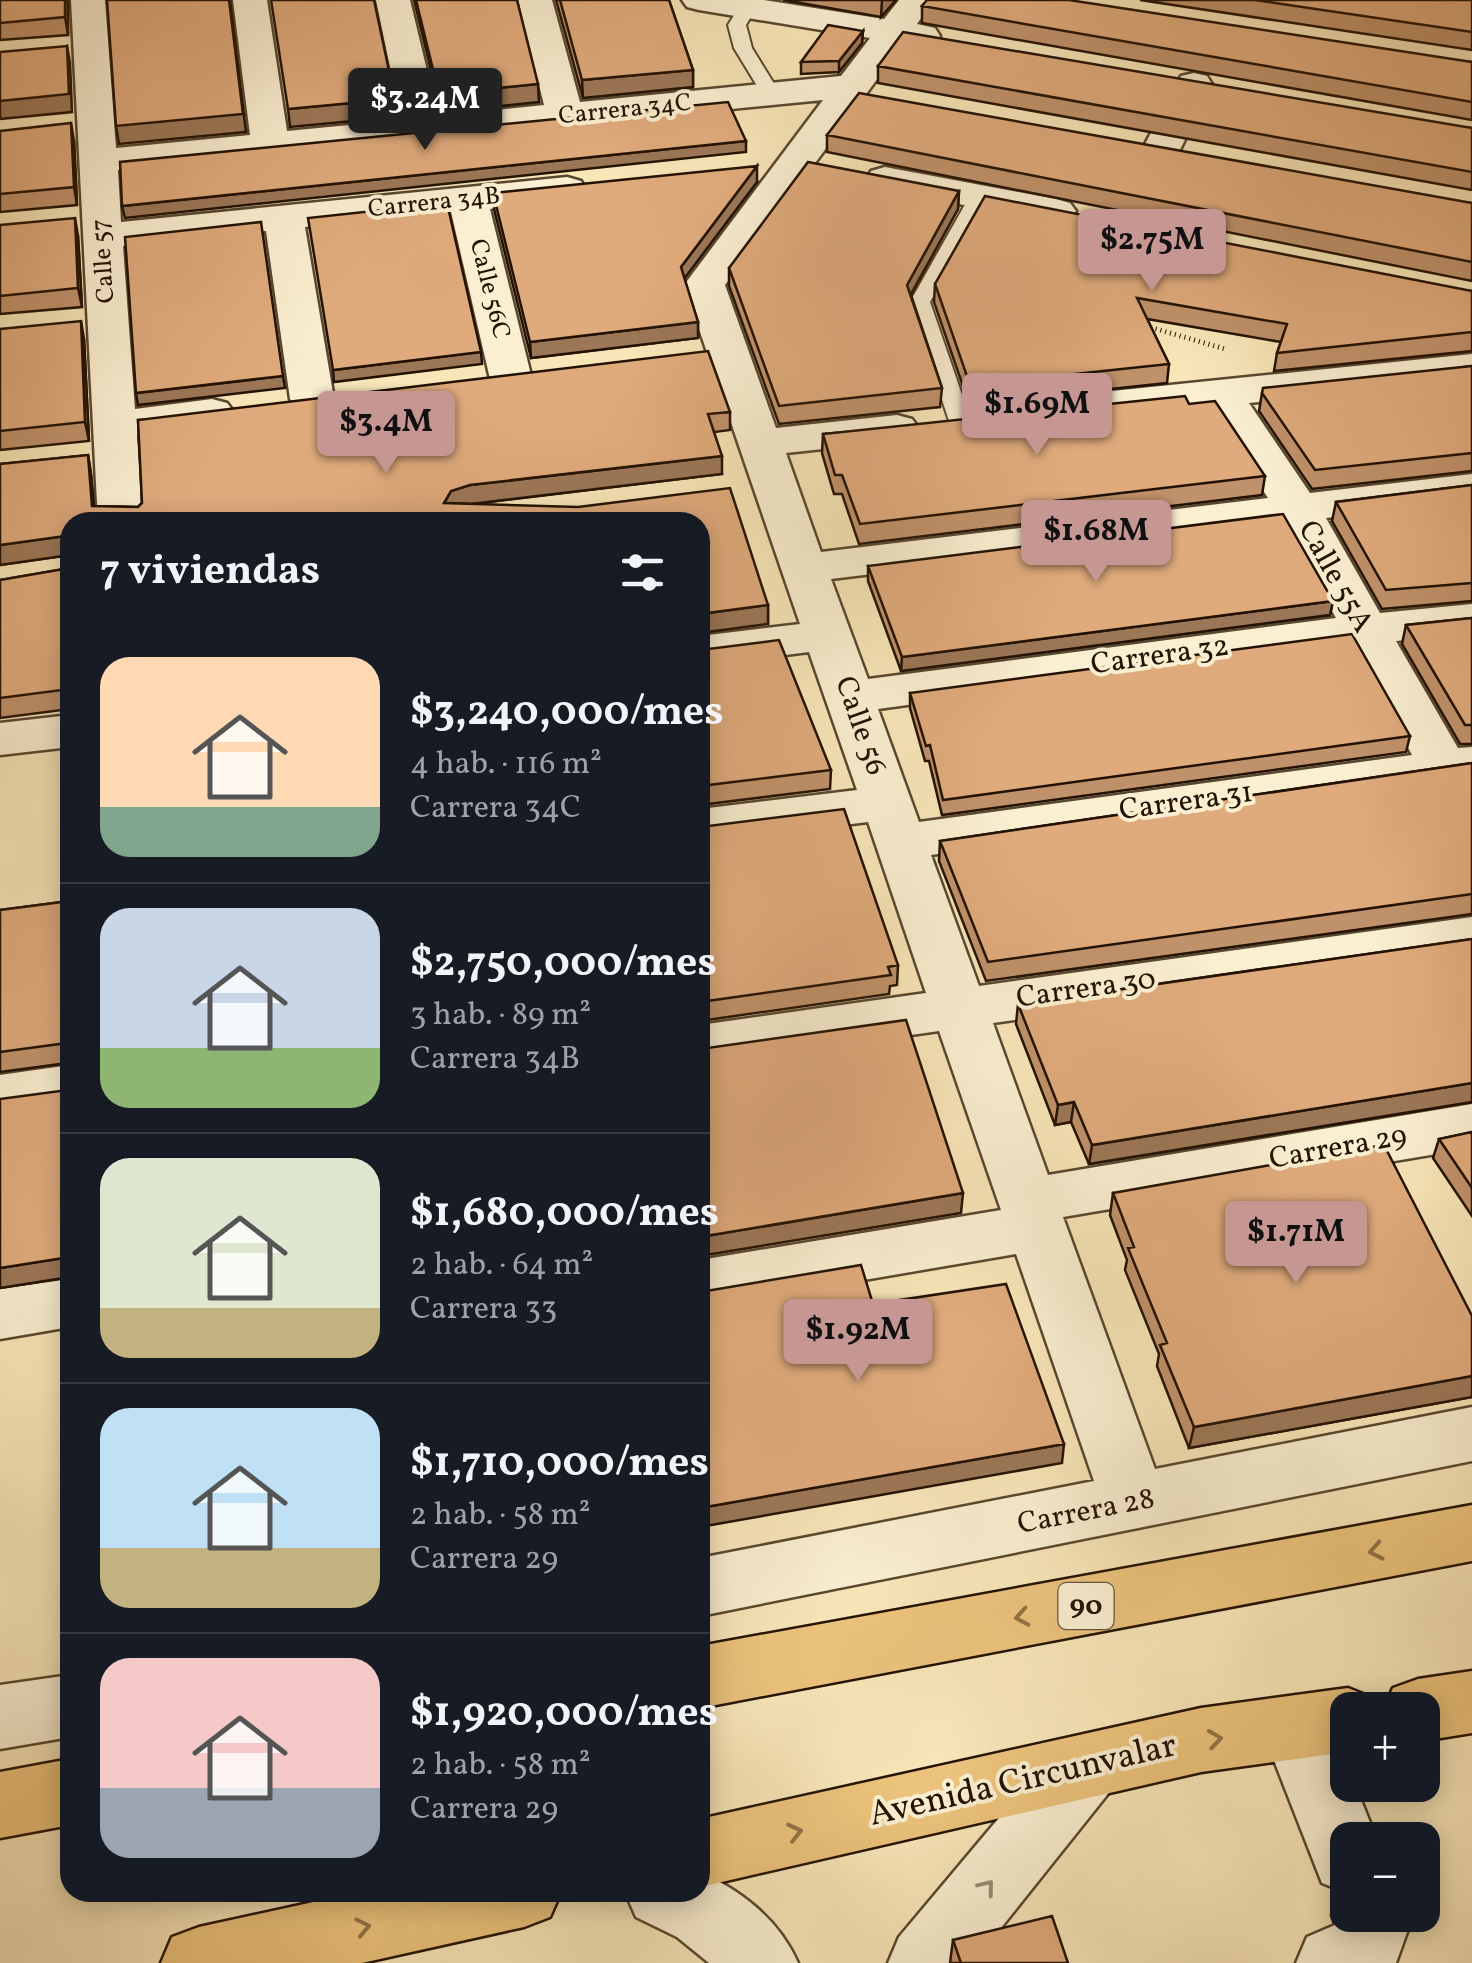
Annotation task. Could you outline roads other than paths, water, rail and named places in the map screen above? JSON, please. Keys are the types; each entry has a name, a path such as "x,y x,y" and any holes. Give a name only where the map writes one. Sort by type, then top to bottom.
{"highway":[{"name":"90","path":"710,1674 1472,1532"},
{"path":"1440,1707 1472,1702"},
{"name":"Avenida Circunvalar","path":"710,1851 1201,1740 1322,1724"},
{"path":"0,1804 60,1794"},
{"path":"199,1963 478,1902"}],"street":[{"name":"Calle 57","path":"88,0 73,48 91,225 90,322 102,446 118,512"},
{"path":"250,0 270,144"},
{"path":"393,0 422,129"},
{"path":"535,0 566,117"},
{"path":"699,0 950,41"},
{"name":"Calle 56","path":"917,0 894,31 826,168 704,286 707,353 756,473 804,568 1134,1503"},
{"path":"1124,224 1146,145 1213,87 1156,77"},
{"name":"Carrera 34C","path":"84,138 270,144 772,94 862,92"},
{"path":"1146,145 1203,156"},
{"path":"738,169 826,168 1163,232"},
{"name":"Carrera 34B","path":"91,225 284,217 603,184"},
{"name":"Calle 56C","path":"468,200 512,378"},
{"path":"102,446 296,401 284,217"},
{"path":"1071,409 1472,367"},
{"name":"Calle 55A","path":"1220,392 1296,506 1364,629 1458,765"},
{"path":"756,473 978,419"},
{"path":"804,568 1472,487"},
{"name":"Carrera 32","path":"849,697 1364,629 1472,619"},
{"path":"710,650 828,634"},
{"path":"0,739 60,732"},
{"name":"Carrera 31","path":"710,826 894,822 1458,765"},
{"name":"Carrera 30","path":"710,1043 1472,936"},
{"path":"0,1096 60,1087"},
{"name":"Carrera 29","path":"710,1282 1472,1126"},
{"path":"0,1314 60,1305"},
{"name":"Carrera 28","path":"710,1585 1472,1434"},
{"path":"0,1718 60,1708"},
{"path":"1322,1724 1341,1822"},
{"path":"926,1963 1086,1767"},
{"path":"687,1902 729,1929 760,1963"}],"lane":[{"path":"748,8 738,25 743,48 772,94"},
{"path":"978,196 923,295 920,310 978,419"}]}
